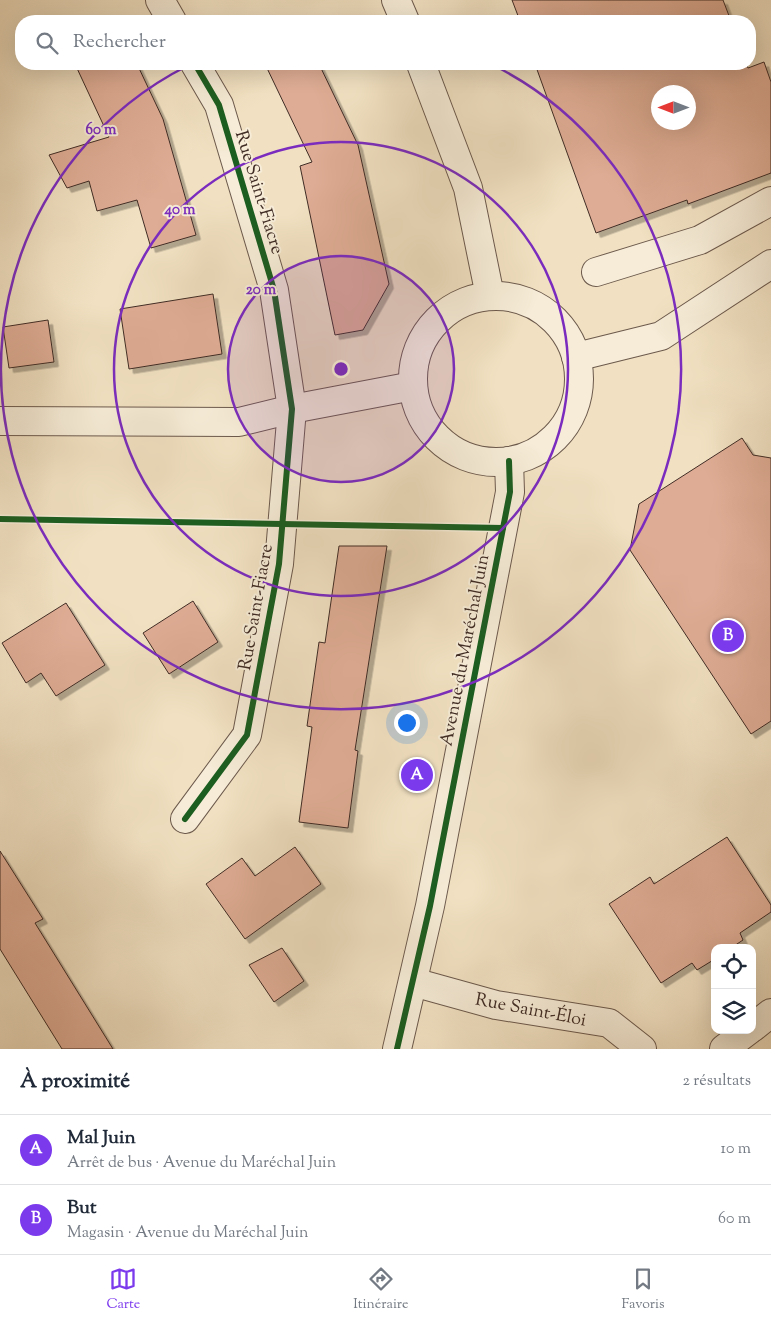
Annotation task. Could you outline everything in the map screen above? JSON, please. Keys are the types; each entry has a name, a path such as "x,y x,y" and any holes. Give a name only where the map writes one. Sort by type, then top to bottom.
{"street":[{"path":"160,0 169,15"},
{"path":"396,0 402,15"},
{"name":"Rue Saint-Fiacre","path":"185,819 247,735 280,564 292,409 274,290 219,106 199,70"},
{"path":"423,70 468,188 490,296"},
{"path":"596,272 700,240 771,201"},
{"path":"576,357 661,336 771,264"},
{"path":"490,296 519,299 544,311 564,331 576,357 579,385 572,412 557,435 536,452 509,461 482,461 456,452 449,447 435,436 420,413 413,386 414,360 425,335 442,315 464,302 490,296"},
{"path":"0,421 239,422 292,409 413,386"},
{"name":"Avenue du Maréchal Juin","path":"397,1049 430,906 510,492 509,461"},
{"name":"Rue Saint-Éloi","path":"413,982 496,1004 609,1023 642,1049"},
{"path":"756,1025 771,1013"},
{"path":"724,1049 744,1034"}],"building":[{"path":"512,0 723,0 729,15 518,15"},
{"path":"764,62 771,82 771,173 688,204 687,200 596,233 537,70 756,70 756,65"},
{"path":"78,70 140,70 163,119 196,235 151,248 137,200 97,211 89,181 67,188 49,155 109,137"},
{"path":"268,70 322,70 358,145 389,284 363,330 335,335 300,166 312,162"},
{"path":"213,294 222,354 129,369 120,309"},
{"path":"48,320 54,362 9,368 3,327"},
{"path":"742,438 753,455 771,458 771,721 751,734 630,550 639,504"},
{"path":"339,546 387,546 355,750 358,751 348,828 299,822 312,727 307,726 319,642 325,643"},
{"path":"193,601 218,642 169,674 143,633"},
{"path":"66,603 105,665 56,696 41,673 26,683 2,643"},
{"path":"727,837 771,905 771,912 740,933 743,940 737,944 711,944 711,961 697,970 692,963 661,983 609,904 650,877 654,884"},
{"path":"295,847 321,884 245,939 206,884 242,858 255,876"},
{"path":"0,851 43,919 35,923 113,1049 62,1049 0,949"},
{"path":"282,948 304,981 274,1002 249,965"}],"cycle path":[{"path":"185,819 247,735 279,564 292,409 274,290 219,105 199,70"},
{"path":"397,1049 430,906 510,492 509,461"},
{"path":"0,519 503,528"}],"place":[{"name":"But","path":"728,636"},
{"name":"Mal Juin","path":"417,775"}]}
